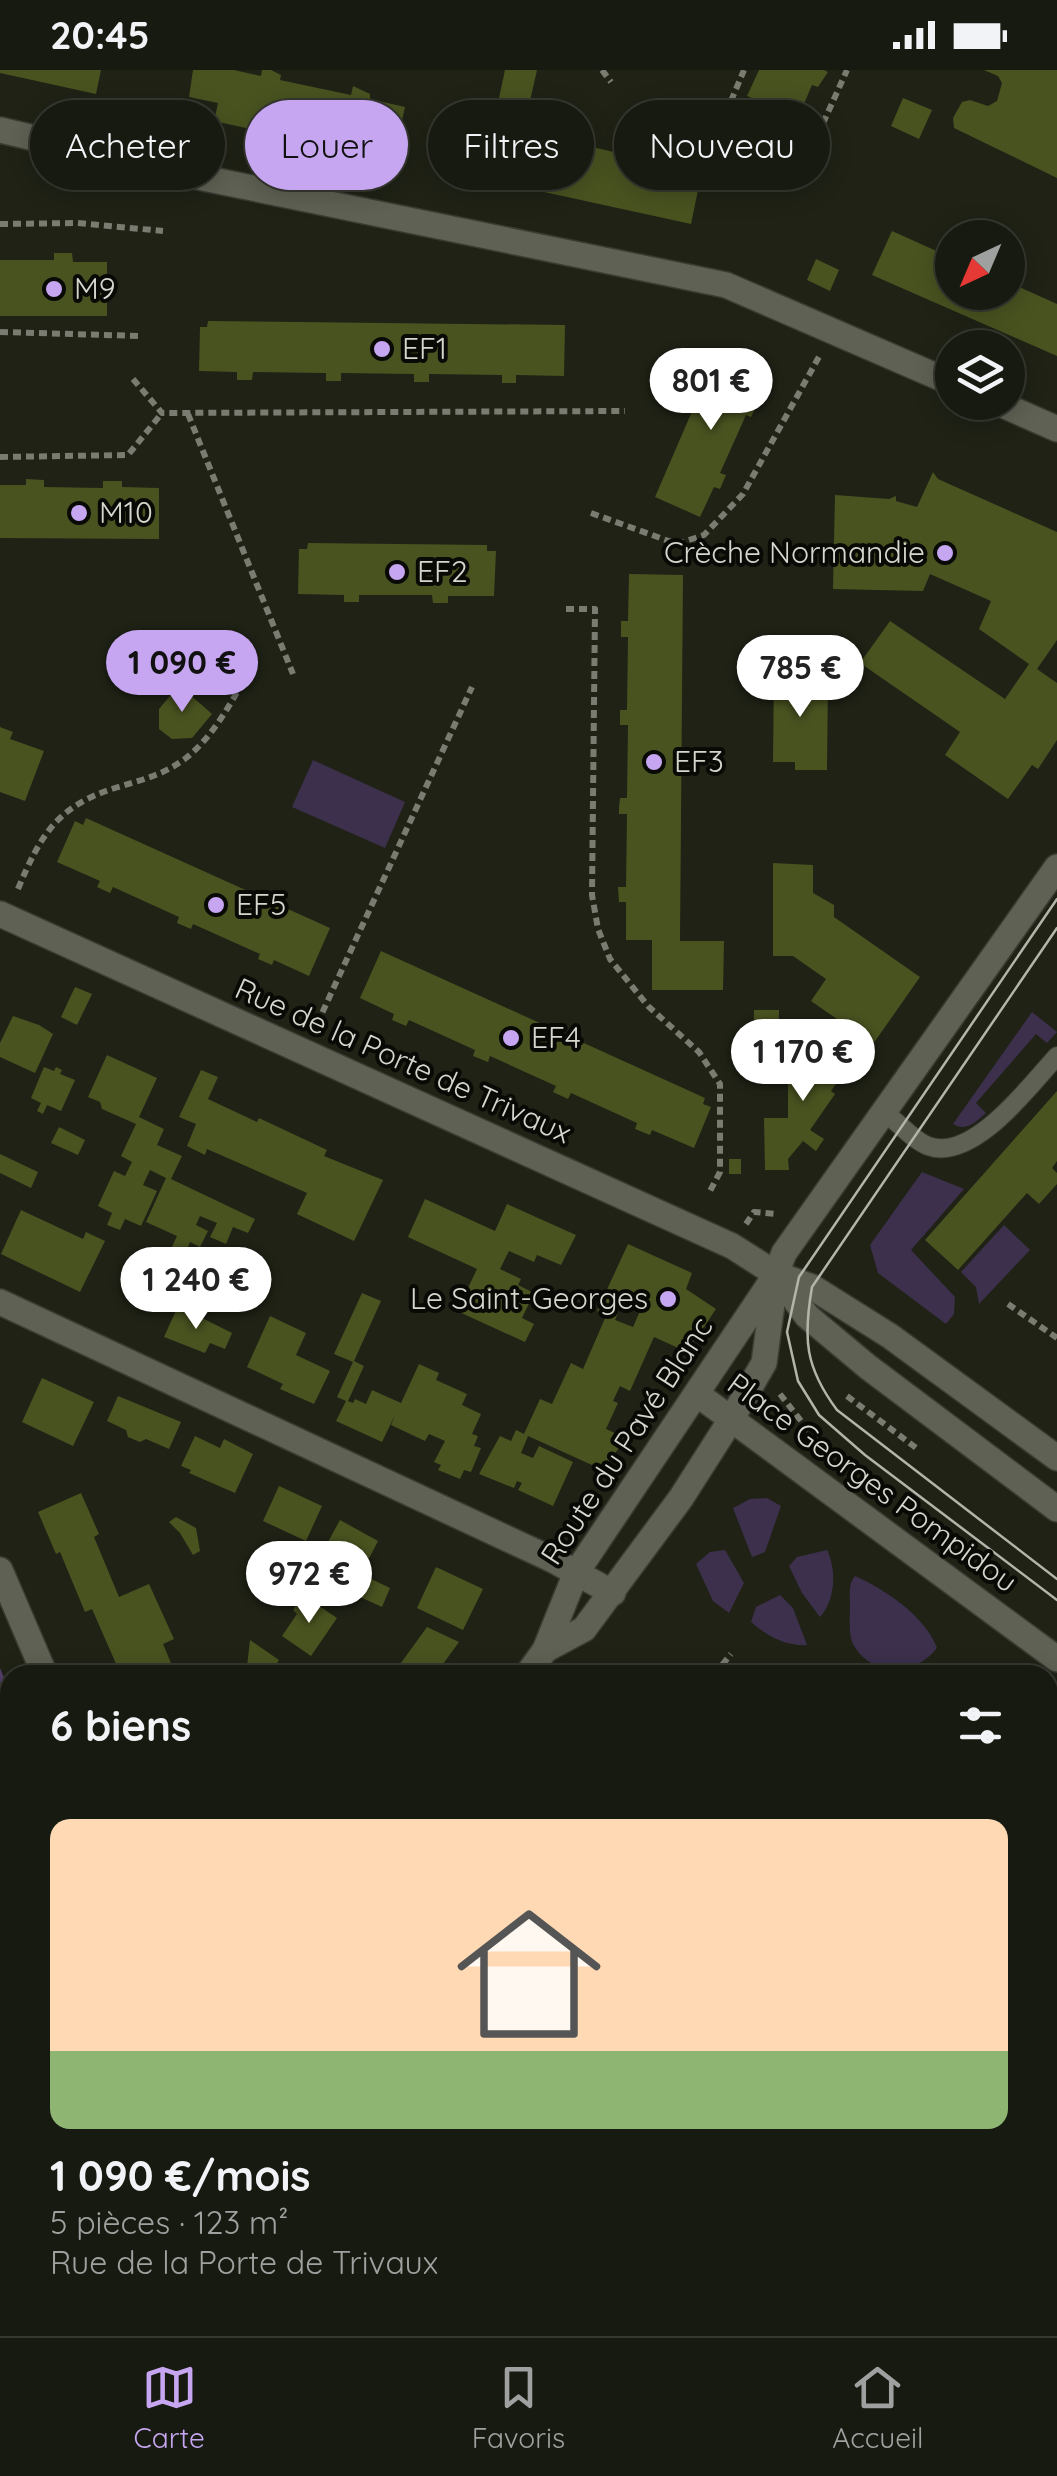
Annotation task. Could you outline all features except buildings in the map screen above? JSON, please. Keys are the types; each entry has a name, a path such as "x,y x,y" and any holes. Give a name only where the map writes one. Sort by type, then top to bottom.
{"street":[{"path":"0,130 208,178 726,286 935,376"},
{"path":"1025,415 1057,429"},
{"name":"Route du Pavé Blanc","path":"534,1665 545,1650 576,1572 776,1274 784,1253 1057,867"},
{"name":"Rue de la Porte de Trivaux","path":"3,916 732,1246 776,1274 812,1287 890,1336 1057,1458"},
{"name":"Rue de la Porte de Trivaux","path":"776,1274 807,1316 822,1329 1057,1509"},
{"name":"Route du Pavé Blanc","path":"545,1650 584,1630 681,1498 732,1418 764,1362 776,1274"},
{"path":"0,1302 576,1572 613,1593"},
{"name":"Place Georges Pompidou","path":"697,1394 1057,1659"},
{"path":"0,1570 7,1604 40,1665"}],"lane":[{"path":"885,1113 929,1147 973,1139 998,1120 1057,1056"}],"path":[{"path":"602,70 611,82"},
{"path":"732,100 744,70"},
{"path":"830,109 848,70"},
{"path":"0,224 77,223 162,231"},
{"path":"592,513 677,544 704,535 743,494 831,330"},
{"path":"0,332 141,336"},
{"path":"132,379 162,413 625,412"},
{"path":"0,457 128,455 162,413"},
{"path":"188,414 292,674"},
{"path":"566,610 595,609 592,896 598,929 610,959 648,1006 699,1052 720,1084 720,1172 710,1191"},
{"path":"3,916 36,846 63,814 95,795 153,778 188,757 223,717 249,671"},
{"path":"304,1052 472,688"},
{"path":"1008,1304 1057,1338"},
{"path":"780,1393 816,1440"},
{"path":"847,1396 919,1450"},
{"path":"722,1665 731,1654"}],"shaded area":[{"path":"313,760 405,802 385,848 292,807"},
{"path":"1032,1012 1057,1032 1047,1043 1036,1034 976,1103 986,1113 975,1123 953,1124"},
{"path":"922,1172 964,1189 911,1250 955,1297 954,1314 946,1324 878,1273 870,1245"},
{"path":"1004,1225 1030,1250 979,1304 976,1287 961,1272"},
{"path":"767,1498 781,1506 765,1552 752,1557 733,1508 750,1499"},
{"path":"725,1550 744,1583 729,1613 713,1601 696,1564 710,1552"},
{"path":"827,1550 833,1585 829,1603 820,1617 789,1566 797,1557"},
{"path":"855,1576 891,1596 923,1625 937,1648 915,1665 872,1664 854,1646 850,1632 851,1583"},
{"path":"780,1595 793,1608 807,1645 777,1639 751,1622 756,1607"}],"tram line":[{"path":"1057,899 799,1277 787,1332 798,1381 819,1415 865,1455 1057,1600"},
{"path":"1057,928 812,1287 808,1322 813,1366 837,1410 1057,1579"}],"place":[{"name":"M9","path":"54,289"},
{"name":"EF1","path":"382,349"},
{"name":"M10","path":"79,513"},
{"name":"Crèche Normandie","path":"945,553"},
{"name":"EF2","path":"397,572"},
{"name":"EF3","path":"654,762"},
{"name":"EF5","path":"216,905"},
{"name":"EF4","path":"511,1038"},
{"name":"Le Saint-Georges","path":"668,1299"}]}
